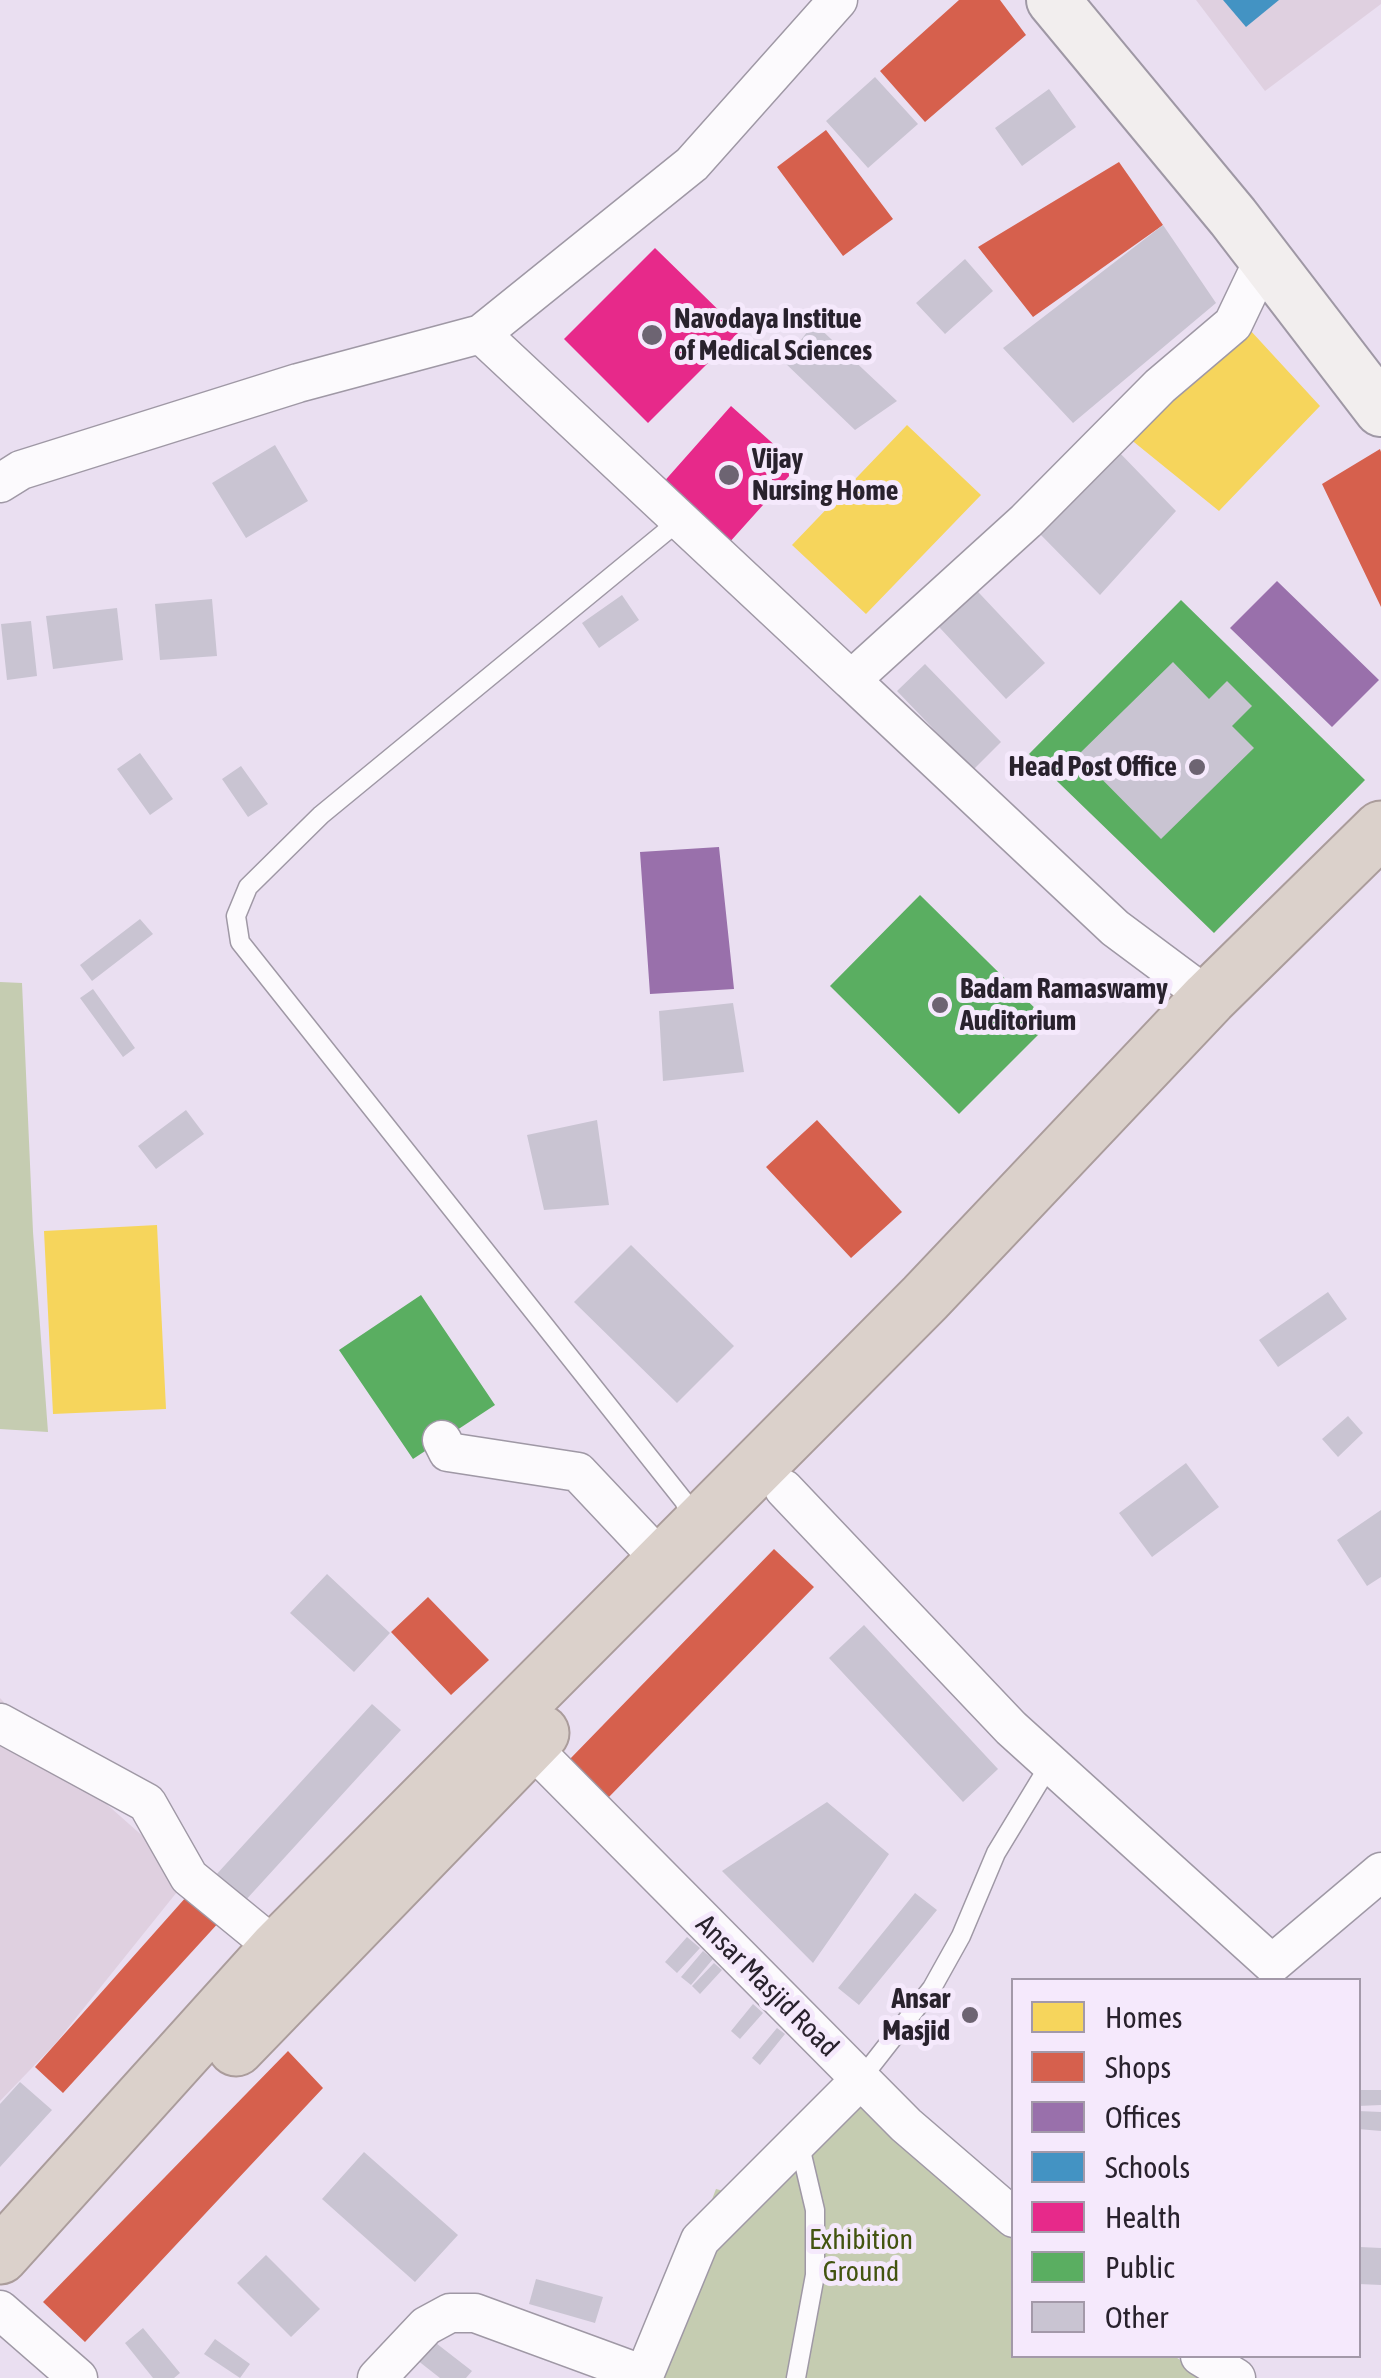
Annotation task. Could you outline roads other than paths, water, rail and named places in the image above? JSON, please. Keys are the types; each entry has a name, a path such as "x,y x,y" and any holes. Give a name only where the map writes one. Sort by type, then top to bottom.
{"highway":[{"path":"0,2256 276,1949 925,1298 1210,998 1381,829"},
{"path":"0,2294 529,1745 841,1435 973,1288 1381,872"}],"street":[{"path":"0,483 20,470 298,384 481,334 692,164 838,0"},
{"path":"1052,0 1264,258 1381,410"},
{"path":"851,680 1026,522 1160,386 1233,324 1264,258"},
{"path":"481,334 1115,928 1210,998"},
{"path":"442,1440 448,1452 578,1472 678,1542"},
{"path":"784,1489 1010,1728 1270,1972 1381,1872"},
{"path":"0,1723 147,1803 189,1876 276,1949"},
{"name":"Ansar Masjid Road","path":"529,1745 860,2080 1011,2215"},
{"path":"377,2378 426,2326 450,2313 475,2313 644,2376 700,2240 860,2080"},
{"path":"0,2310 78,2378"},
{"path":"1203,2358 1236,2378"}],"lane":[{"path":"678,1542 684,1501 240,942 236,916 248,887 321,815 680,520"},
{"path":"860,2080 932,1988 961,1936 996,1853 1050,1764"},
{"path":"796,2378 814,2275 815,2210 799,2141"}],"place":[{"name":"Navodaya Institue of Medical Sciences","path":"652,335"},
{"name":"Vijay Nursing Home","path":"729,475"},
{"name":"Head Post Office","path":"1197,767"},
{"name":"Badam Ramaswamy Auditorium","path":"940,1005"},
{"name":"Ansar Masjid","path":"970,2015"}],"park label":[{"name":"Exhibition Ground","path":"861,2256"}]}
